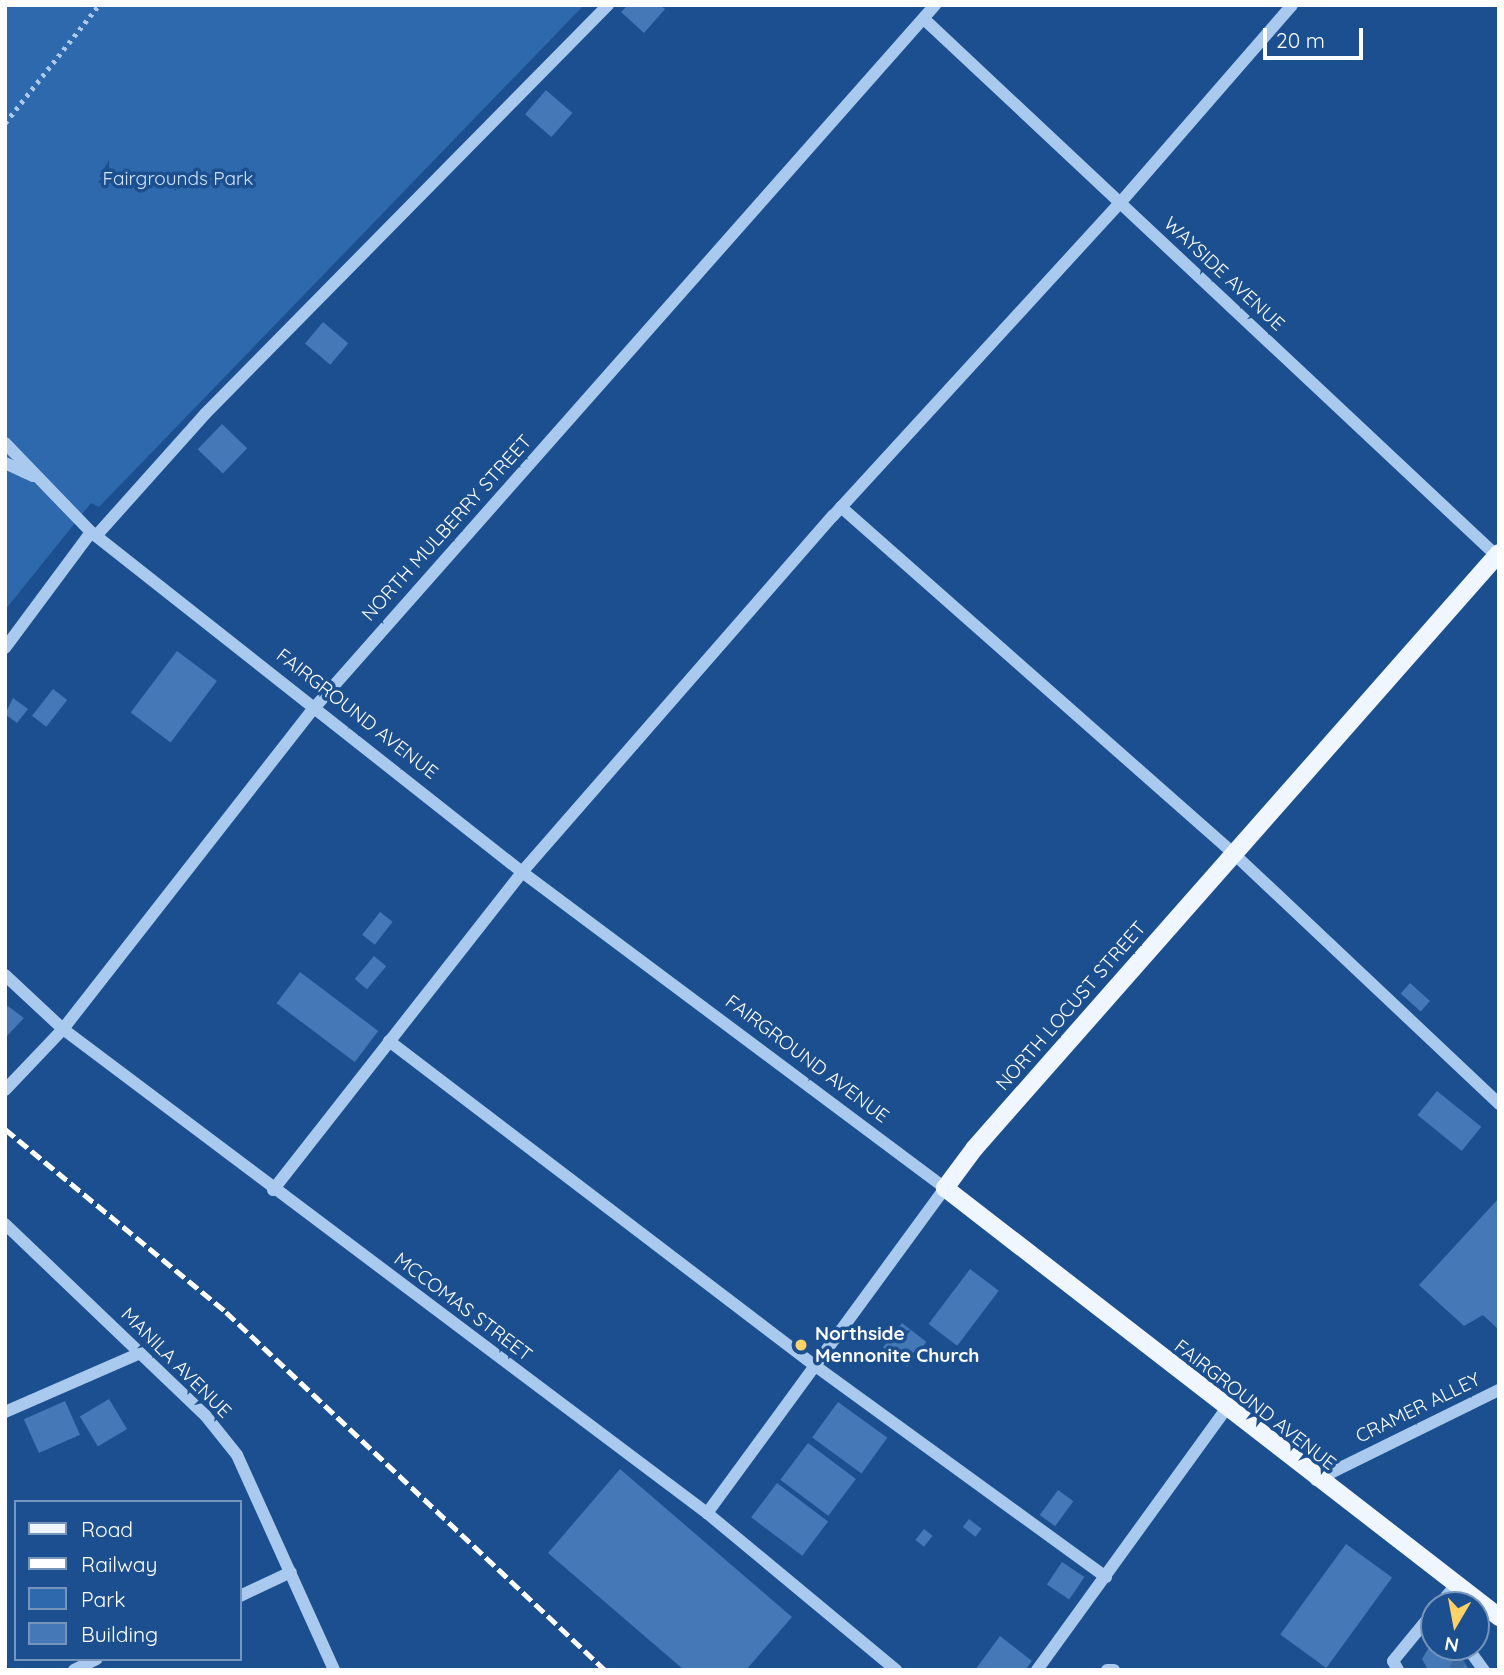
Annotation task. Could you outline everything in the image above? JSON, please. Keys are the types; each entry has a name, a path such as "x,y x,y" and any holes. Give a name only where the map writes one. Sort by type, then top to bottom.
{"main road":[{"name":"NORTH LOCUST STREET","path":"945,1188 974,1149 1498,555"},
{"name":"FAIRGROUND AVENUE","path":"945,1188 1316,1479 1499,1617"}],"street":[{"path":"5,648 94,534 205,414 608,5"},
{"name":"NORTH MULBERRY STREET","path":"5,1090 63,1029 315,706 935,5"},
{"path":"273,1190 522,872 841,507 1120,203 1292,5"},
{"name":"WAYSIDE AVENUE","path":"924,19 1498,555"},
{"name":"FAIRGROUND AVENUE","path":"5,443 94,534 522,872 945,1188"},
{"path":"5,463 41,480"},
{"path":"841,507 1233,853 1499,1104"},
{"name":"MCCOMAS STREET","path":"5,975 63,1029 273,1190 707,1513 897,1670"},
{"path":"389,1041 814,1365 1106,1577"},
{"name":"NORTH LOCUST STREET","path":"707,1513 945,1188"},
{"name":"MANILA AVENUE","path":"5,1224 205,1415 237,1455 334,1670"},
{"path":"5,1412 140,1353"},
{"name":"CRAMER ALLEY","path":"1316,1479 1499,1390"},
{"path":"1037,1670 1226,1409"},
{"path":"242,1594 291,1573"},
{"path":"1449,1591 1455,1584"},
{"path":"1398,1670 1393,1661 1420,1628"},
{"path":"74,1670 93,1661"},
{"path":"1107,1670 1114,1670"}],"path":[{"path":"5,123 99,5"}],"green space":[{"name":"Fairgrounds Park","path":"5,5 584,5 99,507 91,503 5,610"}],"building":[{"path":"628,5 660,5 665,9 644,33 621,12"},
{"path":"546,90 572,113 551,137 525,114"},
{"path":"323,322 348,343 330,365 305,343"},
{"path":"222,424 247,448 223,473 198,449"},
{"path":"177,651 217,681 171,743 131,712"},
{"path":"53,689 67,700 46,727 32,716"},
{"path":"13,698 28,709 17,723 5,714"},
{"path":"380,912 393,922 375,945 362,935"},
{"path":"374,956 386,966 367,989 355,979"},
{"path":"300,972 378,1031 355,1062 277,1003"},
{"path":"1410,983 1430,1001 1421,1011 1401,993"},
{"path":"5,1004 24,1018 5,1038"},
{"path":"1437,1091 1481,1127 1462,1151 1417,1115"},
{"path":"1499,1198 1499,1330 1483,1315 1464,1326 1419,1285"},
{"path":"970,1269 999,1291 957,1346 928,1324"},
{"path":"902,1323 926,1342 907,1367 883,1347"},
{"path":"109,1399 127,1429 98,1447 80,1417"},
{"path":"65,1401 80,1435 39,1453 24,1419"},
{"path":"838,1402 887,1438 861,1473 812,1438"},
{"path":"808,1443 856,1479 828,1516 780,1480"},
{"path":"620,1469 792,1617 746,1670 684,1670 548,1553"},
{"path":"777,1483 828,1522 802,1556 751,1517"},
{"path":"1058,1490 1073,1501 1055,1526 1040,1515"},
{"path":"969,1519 982,1529 975,1537 963,1527"},
{"path":"924,1529 933,1536 924,1547 915,1540"},
{"path":"1346,1544 1392,1578 1326,1668 1280,1635"},
{"path":"1062,1562 1084,1577 1069,1599 1047,1584"},
{"path":"1000,1636 1032,1661 1025,1670 975,1670"},
{"path":"1423,1661 1464,1661 1469,1670 1428,1670"}],"tunnel":[{"path":"1454,1670 1461,1661"}],"railway":[{"path":"5,1129 226,1312 605,1670"}],"place":[{"name":"Northside Mennonite Church","path":"801,1345"}]}
